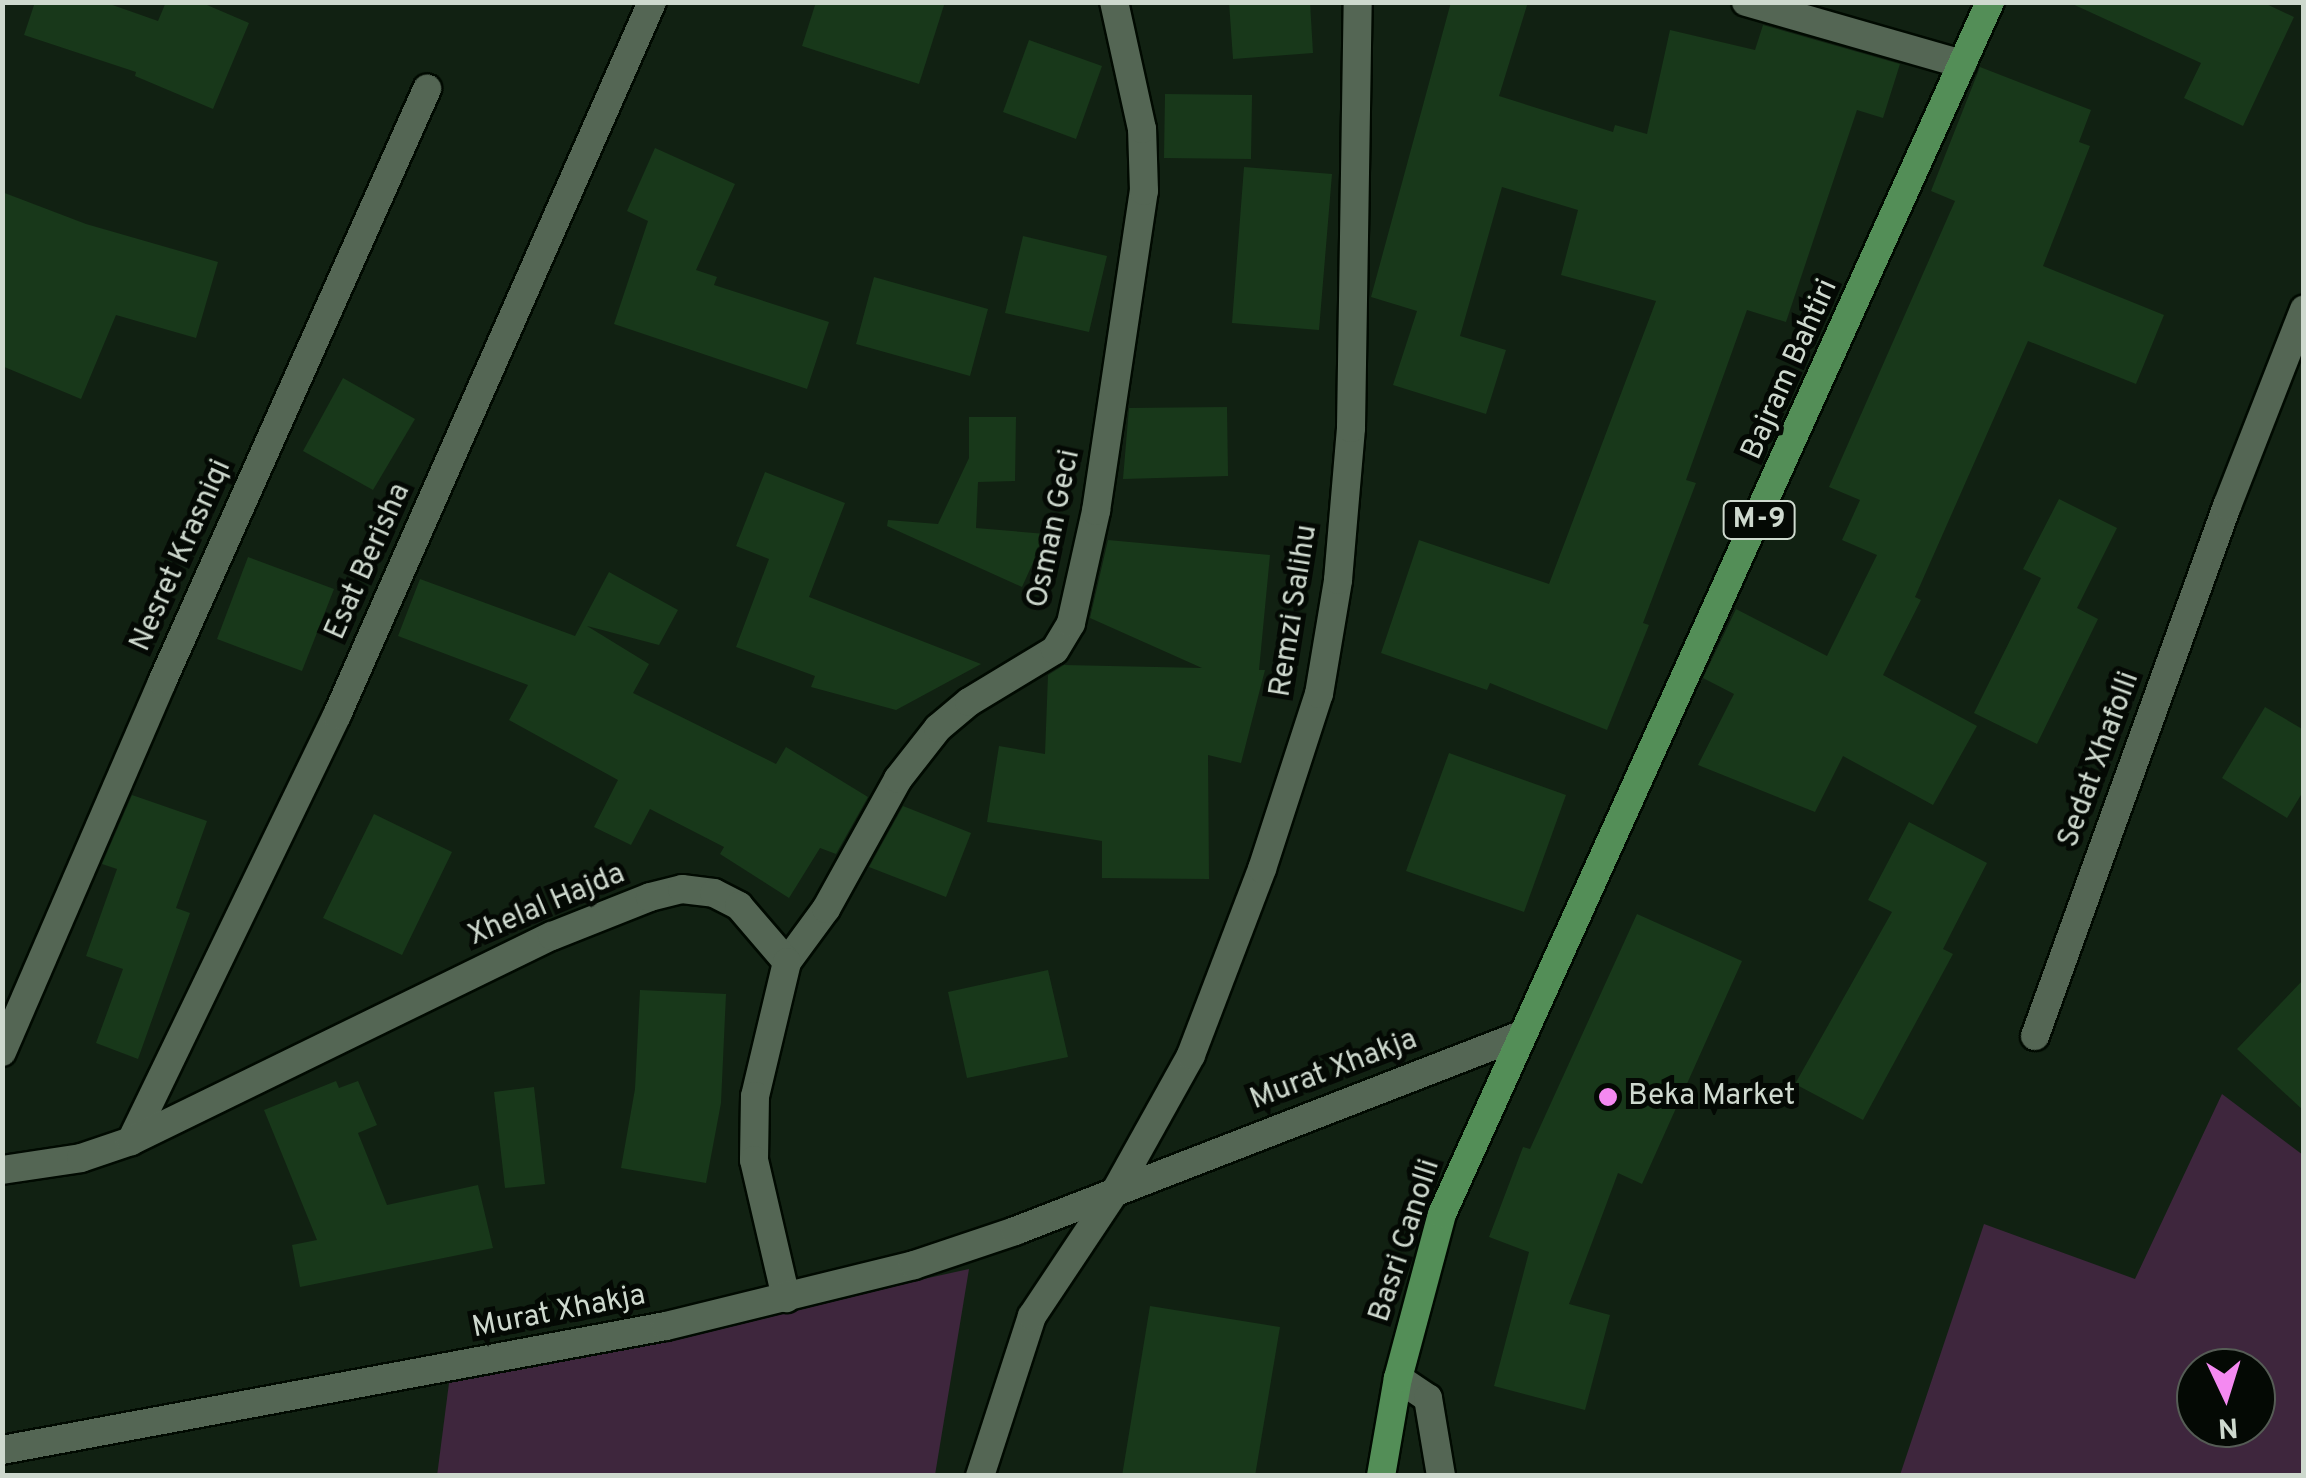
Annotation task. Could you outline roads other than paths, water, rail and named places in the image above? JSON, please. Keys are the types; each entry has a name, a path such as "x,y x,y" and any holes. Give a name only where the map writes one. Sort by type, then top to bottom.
{"main road":[{"name":"Bajram Bahtiri","path":"1521,1035 1817,393 1990,2"},
{"name":"Basri Canolli","path":"1381,1476 1398,1378 1442,1214 1521,1035"}],"street":[{"name":"Esat Berisha","path":"131,1141 337,716 652,2"},
{"name":"Osman Geci","path":"787,962 826,909 898,779 938,728 969,702 1055,650 1072,623 1096,511 1144,190 1142,129 1114,2"},
{"name":"Remzi Salihu","path":"1116,1190 1191,1055 1262,869 1318,694 1338,580 1351,428 1358,2"},
{"path":"1746,2 1962,64"},
{"name":"Nesret Krasniqi","path":"2,1052 162,682 427,89"},
{"name":"Sedat Xhafolli","path":"2035,1036 2227,506 2304,310"},
{"name":"Xhelal Hajda","path":"2,1170 81,1158 131,1141 552,936 650,896 682,889 714,893 751,918 787,962"},
{"path":"786,1298 754,1160 754,1096 787,962"},
{"name":"Murat Xhakja","path":"2,1450 628,1333 786,1298 930,1259 1521,1035"},
{"path":"980,1476 1032,1316 1116,1190"},
{"path":"1398,1378 1428,1398 1440,1476"}],"place":[{"name":"Beka Market","path":"1608,1097"}]}
